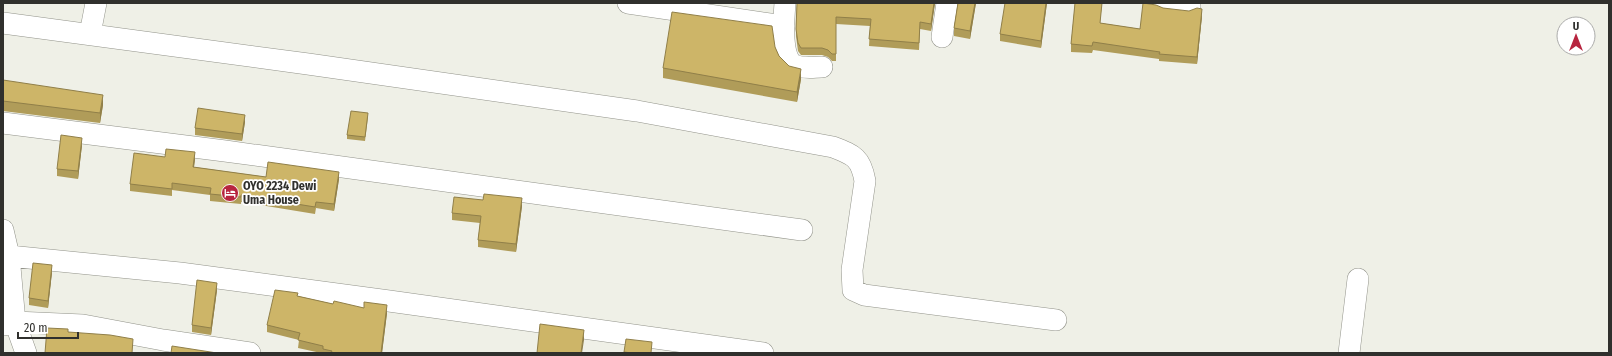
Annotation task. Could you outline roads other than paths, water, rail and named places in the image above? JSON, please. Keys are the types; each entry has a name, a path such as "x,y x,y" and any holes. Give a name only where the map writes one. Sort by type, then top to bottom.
{"street":[{"path":"90,34 96,3"},
{"path":"628,3 784,26"},
{"path":"785,3 784,26 786,53 791,63 799,67 822,67"},
{"path":"942,37 947,3"},
{"path":"1164,3 1190,6"},
{"path":"3,23 637,111 834,147 852,154 863,168 865,181 852,270 853,290 864,295 1056,320"},
{"path":"3,123 233,152 802,230"},
{"path":"3,230 9,256 9,324 26,353"},
{"path":"9,256 180,273 763,353"},
{"path":"1349,353 1358,279"},
{"path":"9,324 83,325 163,340 250,353"}],"place":[{"name":"OYO 2234 Dewi Uma House","path":"230,193"}]}
